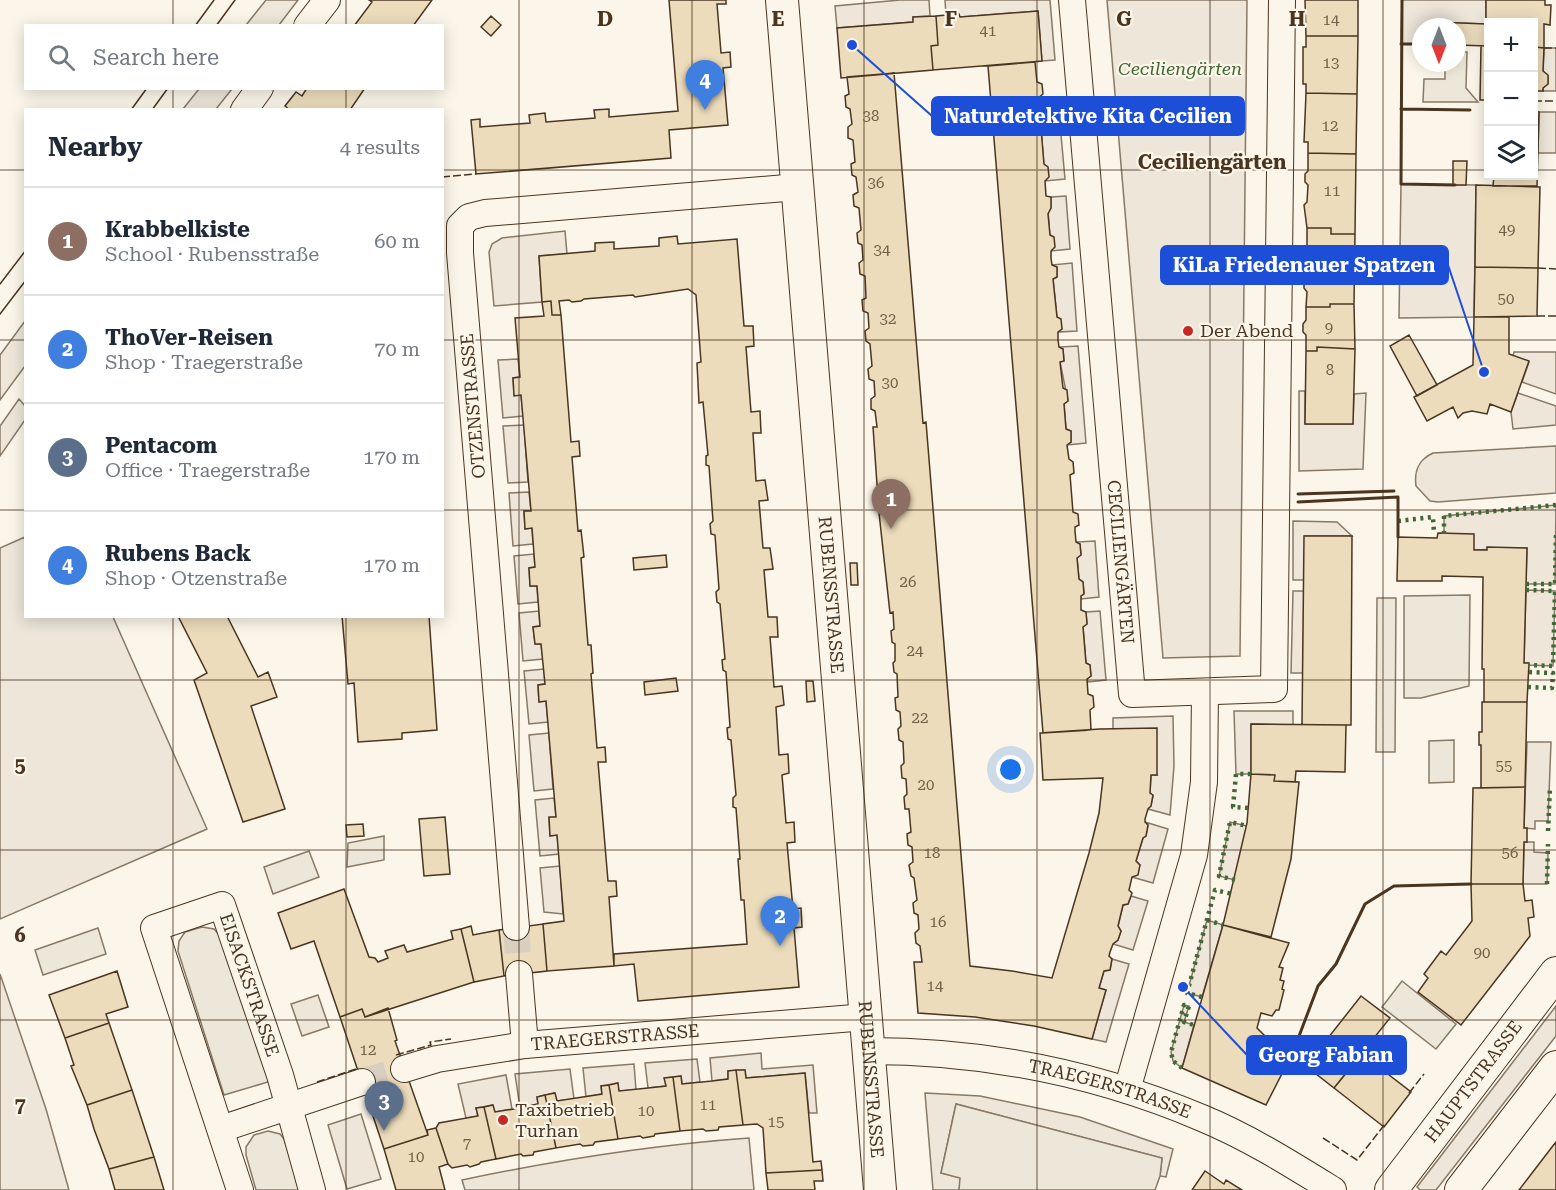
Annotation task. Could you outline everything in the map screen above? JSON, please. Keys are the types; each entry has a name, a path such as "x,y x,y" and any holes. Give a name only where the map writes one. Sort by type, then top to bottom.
{"street":[{"path":"309,24 327,0"},
{"name":"RUBENSSTRASSE","path":"782,0 880,1190"},
{"name":"CECILIENGÄRTEN","path":"1072,0 1132,694 1274,689 1282,0"},
{"path":"245,108 259,90"},
{"name":"OTZENSTRASSE","path":"516,927 460,253 460,226 469,217 485,213 798,187"},
{"path":"1126,1090 1194,855 1204,782 1205,692"},
{"name":"EISACKSTRASSE","path":"240,1190 154,928 222,905 280,1075 312,1190"},
{"name":"HAUPTSTRASSE","path":"1391,1190 1556,973"},
{"path":"519,974 525,1045"},
{"name":"TRAEGERSTRASSE","path":"404,1069 437,1059 525,1045 866,1017"},
{"name":"TRAEGERSTRASSE","path":"868,1051 985,1058 1061,1072 1126,1090 1203,1118 1235,1133 1333,1190"},
{"path":"1461,1190 1556,1067"},
{"path":"221,1129 362,1082"}],"green space":[{"path":"266,0 298,0 280,24 247,24"},
{"path":"900,0 929,0 930,16 913,17 913,22 837,28 835,6"},
{"path":"945,0 1050,0 1055,60 1042,61 1038,11 960,17 958,14 946,15"},
{"name":"Ceciliengärten","path":"1107,0 1247,0 1240,656 1163,658"},
{"path":"1402,0 1486,0 1484,24 1466,23 1466,18 1412,18 1412,44 1401,44"},
{"path":"1544,48 1556,48 1556,91 1543,91 1548,84 1548,76 1543,71"},
{"path":"198,90 231,90 217,108 184,108"},
{"path":"1539,112 1556,112 1556,153 1538,153"},
{"path":"1059,113 1065,179 1045,181 1041,128 1044,125 1043,114"},
{"path":"1401,184 1476,185 1474,317 1399,318"},
{"path":"1066,196 1070,249 1051,251 1048,211 1051,208 1051,197"},
{"path":"565,231 567,254 539,256 542,302 494,306 489,252 492,244 502,238"},
{"path":"1072,263 1077,331 1058,332 1062,329 1057,317 1053,279 1057,277 1057,267 1052,265"},
{"path":"24,322 24,367 0,400 0,355"},
{"path":"1078,346 1086,443 1067,445 1071,442 1071,431 1066,429 1064,404 1068,401 1060,362 1064,361 1063,349 1059,347"},
{"path":"1514,352 1556,352 1556,394 1522,382 1529,362 1513,356"},
{"path":"518,359 520,377 513,378 514,395 521,395 523,416 503,418 498,360"},
{"path":"1299,391 1305,391 1305,424 1353,424 1354,394 1366,393 1363,469 1299,471"},
{"path":"1518,393 1556,406 1556,425 1513,429 1511,412"},
{"path":"19,399 24,405 24,421 0,456 0,426"},
{"path":"524,425 528,482 508,483 503,426"},
{"path":"1556,446 1556,493 1438,502 1430,501 1416,486 1418,466 1433,453"},
{"path":"529,492 531,511 524,511 525,529 532,528 533,544 513,546 509,493"},
{"path":"1556,505 1555,584 1526,584 1527,548 1474,550 1444,534 1444,516"},
{"path":"1293,521 1337,522 1352,536 1305,536 1304,580 1293,580"},
{"path":"24,537 24,618 113,618 207,829 0,919 0,548"},
{"path":"1095,541 1099,597 1081,599 1084,593 1083,582 1079,579 1077,558 1081,555 1080,544 1076,542"},
{"path":"534,554 535,567 529,568 530,586 537,586 538,602 518,604 514,556"},
{"path":"1526,590 1555,591 1553,666 1524,663"},
{"path":"1293,591 1304,591 1303,673 1291,673"},
{"path":"539,611 540,626 533,627 535,644 541,644 543,659 523,661 519,613"},
{"path":"1100,611 1106,680 1088,682 1087,679 1091,676 1090,665 1086,663 1083,627 1087,624 1086,612"},
{"path":"544,669 545,684 538,685 539,702 546,701 548,722 529,724 524,671"},
{"path":"1234,711 1293,711 1293,725 1251,724 1251,774 1236,774"},
{"path":"1173,716 1174,766 1170,815 1148,809 1153,796 1150,793 1151,775 1157,775 1113,729 1113,718"},
{"path":"549,733 553,789 534,791 529,735"},
{"path":"1527,742 1551,742 1548,821 1535,821 1535,829 1524,828"},
{"path":"554,798 556,817 549,818 550,836 557,835 559,854 540,856 535,800"},
{"path":"1145,822 1168,829 1153,883 1132,877 1140,865 1136,861 1143,838 1146,836 1148,825"},
{"path":"1230,822 1247,826 1235,880 1219,876"},
{"path":"1524,842 1534,842 1534,852 1548,853 1547,884 1523,884"},
{"path":"560,866 563,914 544,912 540,868"},
{"path":"1131,896 1148,901 1133,950 1113,944 1118,940 1121,931 1118,926 1123,905 1128,904"},
{"path":"1207,920 1223,925 1202,997 1187,993"},
{"path":"1112,959 1129,964 1106,1042 1092,1039 1106,990 1099,988 1104,971 1110,970"},
{"path":"0,974 46,1109 69,1190 0,1190"},
{"path":"318,995 329,1027 302,1036 291,1004"},
{"path":"1184,1005 1189,1006 1184,1022 1194,1025 1182,1068 1173,1061 1171,1052"},
{"path":"1556,1006 1556,1036 1436,1190 1420,1190 1417,1187"},
{"path":"761,1053 762,1069 813,1065 817,1113 809,1113 805,1073 746,1078 745,1070 728,1071 728,1079 712,1081 710,1058"},
{"path":"697,1059 700,1082 682,1084 681,1076 665,1078 666,1086 648,1088 645,1063"},
{"path":"634,1064 636,1090 619,1091 617,1083 601,1086 602,1094 586,1097 583,1068"},
{"path":"570,1069 574,1099 557,1101 554,1093 537,1097 538,1104 520,1108 515,1074"},
{"path":"506,1075 512,1109 495,1112 492,1105 476,1108 478,1116 466,1118 458,1084"},
{"path":"925,1093 980,1096 1080,1117 1173,1149 1166,1177 1160,1176 1162,1158 956,1104 941,1173 961,1178 959,1190 933,1190"},
{"path":"361,1114 381,1179 347,1189 328,1125"},
{"path":"749,1138 754,1190 465,1190 462,1180 605,1154"}],"shaded area":[{"path":"1467,52 1466,88 1478,102 1423,102 1424,79 1445,79 1445,72 1466,72"},
{"path":"1470,595 1469,686 1421,698 1404,698 1404,596"},
{"path":"1377,598 1396,598 1395,752 1376,752"},
{"path":"1454,740 1454,782 1429,783 1429,741"},
{"path":"384,836 384,860 347,867 348,843"},
{"path":"309,851 319,877 273,894 264,867"},
{"path":"202,927 214,929 221,937 268,1079 268,1082 224,1095 178,951 179,941 185,932"},
{"path":"98,928 106,954 43,975 35,950"},
{"path":"1402,981 1456,1024 1436,1049 1382,1007"},
{"path":"956,1104 1162,1158 1160,1176 1155,1190 959,1190 960,1178 941,1173"},
{"path":"268,1131 280,1134 284,1139 300,1190 256,1190 246,1155 246,1147 254,1135"}],"building":[{"path":"369,0 432,0 414,24 356,24 372,2"},
{"path":"669,0 726,0 726,4 717,4 721,53 730,52 731,67 723,68 728,125 669,130 671,158 476,174 471,120 480,119 480,127 530,123 529,115 545,113 546,122 595,118 594,110 609,109 609,117 678,111"},
{"path":"1305,0 1358,0 1358,36 1306,36"},
{"path":"1486,0 1545,0 1545,5 1551,5 1550,25 1544,24 1544,48 1538,47 1538,18 1486,18"},
{"path":"1038,11 1042,61 933,70 931,46 938,45 936,16 959,14 960,17"},
{"path":"491,16 501,25 491,36 481,27"},
{"path":"936,16 938,45 931,46 933,70 841,78 837,28 913,22 913,17"},
{"path":"1466,23 1484,24 1484,46 1466,45"},
{"path":"1306,36 1358,36 1357,94 1306,93 1306,84 1303,84 1303,47 1306,47"},
{"path":"1481,46 1484,46 1484,100 1480,100"},
{"path":"1538,47 1544,48 1543,71 1548,75 1548,84 1543,91 1538,91"},
{"path":"1035,62 1037,82 1042,84 1043,94 1038,98 1044,125 1041,128 1044,164 1048,167 1049,177 1045,181 1046,196 1051,197 1051,208 1048,214 1050,235 1054,237 1055,247 1051,251 1051,258 1052,265 1057,267 1057,277 1053,279 1057,317 1061,319 1062,329 1058,332 1058,340 1059,347 1063,349 1064,361 1060,362 1063,388 1067,390 1068,401 1064,404 1066,429 1071,431 1071,442 1067,445 1074,473 1070,475 1073,512 1078,514 1079,525 1075,527 1075,531 1076,542 1080,544 1081,555 1077,558 1079,579 1083,582 1084,594 1081,596 1081,610 1086,612 1087,624 1083,627 1086,663 1090,665 1091,676 1087,679 1088,694 1093,696 1094,707 1090,710 1091,730 1043,733 988,66"},
{"path":"894,73 923,423 926,422 970,966 1052,978 1089,853 1099,813 1103,778 1043,780 1040,733 1157,728 1157,775 1151,775 1150,793 1153,795 1145,819 1148,825 1146,836 1143,838 1136,861 1140,865 1138,875 1132,877 1129,890 1132,893 1128,904 1123,905 1118,926 1121,931 1109,956 1112,959 1110,970 1104,971 1099,988 1106,990 1092,1039 1034,1026 975,1017 918,1013 914,962 922,962 920,946 916,943 915,933 919,929 918,915 914,913 913,903 917,900 914,878 911,876 909,865 913,862 912,847 908,845 907,834 911,832 909,809 905,809 906,779 902,778 903,742 899,740 898,729 901,726 900,712 896,710 895,698 898,697 897,674 894,672 893,663 895,644 892,642 891,631 894,629 893,612 890,613 879,513 873,427 877,427 875,411 871,409 871,399 875,396 874,381 869,379 868,369 872,366 870,344 866,341 865,331 869,328 868,313 863,311 862,300 866,298 865,276 860,274 859,263 863,260 862,245 858,243 857,233 861,230 859,208 854,206 853,195 858,192 856,177 852,175 851,164 855,162 853,140 848,138 848,127 852,124 845,96 849,94 847,77"},
{"path":"306,90 364,90 351,108 288,108 285,106 296,92 302,96"},
{"path":"1306,93 1357,94 1356,154 1308,153 1308,142 1304,142"},
{"path":"1308,153 1356,154 1355,234 1331,234 1331,228 1307,228 1304,205 1307,202 1308,185 1305,182 1305,174 1308,171"},
{"path":"1453,161 1467,161 1466,185 1453,185"},
{"path":"1494,180 1537,180 1537,186 1493,186"},
{"path":"1476,185 1540,187 1538,268 1475,267"},
{"path":"1307,228 1331,228 1331,234 1355,234 1354,304 1306,307 1307,292 1304,288 1304,280 1307,277 1307,260 1304,257 1304,249 1307,246"},
{"path":"677,236 678,244 737,239 744,326 753,326 754,346 746,347 751,412 760,411 761,433 753,433 756,481 765,480 768,500 759,501 763,548 770,548 773,569 764,570 768,617 777,617 778,637 770,637 774,687 782,686 784,705 776,707 779,755 788,754 789,773 782,775 786,823 794,822 795,842 787,843 793,909 801,908 802,927 794,928 799,987 638,1001 634,964 614,966 614,954 747,944 744,900 741,900 736,808 733,807 733,798 736,795 731,740 728,739 727,728 730,727 726,672 723,670 722,660 725,659 720,604 717,602 716,592 719,589 715,535 711,534 710,524 713,521 709,466 706,465 708,455 703,402 699,403 697,363 701,362 696,295 688,289 635,297 633,295 572,302 559,301 561,315 552,315 551,301 542,302 539,256 595,251 595,243 614,242 614,249 659,246 659,238"},
{"path":"1475,267 1538,268 1537,316 1474,317"},
{"path":"551,301 552,315 561,315 571,442 579,441 580,456 572,457 578,531 581,530 584,557 581,558 588,645 591,645 597,748 605,747 606,762 598,762 608,881 616,881 617,896 609,897 614,966 547,971 543,924 564,921 557,835 550,836 549,817 556,817 546,701 539,702 538,685 545,684 541,644 535,644 533,627 540,626 537,586 530,586 529,568 535,567 532,528 525,529 524,511 531,511 521,395 514,396 513,378 520,377 515,318 544,316 542,302"},
{"path":"1330,304 1354,304 1355,349 1317,347 1317,351 1306,351 1303,324 1306,320 1306,307 1330,307"},
{"path":"1474,317 1509,317 1509,354 1529,361 1511,412 1490,404 1487,414 1472,411 1463,413 1458,418 1453,407 1427,421 1414,397 1473,365"},
{"path":"1409,335 1437,385 1417,396 1390,346"},
{"path":"1317,347 1355,349 1353,424 1305,424 1306,351 1317,351"},
{"path":"1438,533 1474,534 1474,550 1487,550 1487,547 1527,548 1524,663 1529,663 1527,702 1484,702 1483,577 1442,576 1442,581 1397,581 1398,537 1437,538"},
{"path":"1304,536 1352,536 1351,725 1302,725"},
{"path":"666,555 667,567 634,570 633,558"},
{"path":"850,563 857,563 858,585 851,585"},
{"path":"179,618 228,618 258,677 268,672 277,697 251,706 285,809 243,822 194,680 207,673"},
{"path":"342,618 429,618 437,730 402,733 402,739 358,742 354,683 348,684"},
{"path":"676,678 678,691 645,695 644,682"},
{"path":"806,681 813,681 815,701 807,702"},
{"path":"1482,702 1527,702 1525,787 1481,788 1479,732 1482,732"},
{"path":"1251,724 1346,725 1345,772 1296,771 1295,782 1274,781 1275,775 1251,774"},
{"path":"1251,774 1275,775 1274,781 1299,782 1291,859 1271,937 1223,925 1247,823"},
{"path":"1525,787 1524,828 1527,828 1527,842 1524,842 1523,884 1471,884 1473,788"},
{"path":"445,817 450,874 424,876 419,819"},
{"path":"363,824 364,836 347,837 346,825"},
{"path":"1471,884 1523,884 1525,901 1532,900 1534,917 1528,918 1530,936 1461,1025 1418,992 1428,978 1424,974 1441,951 1446,955 1472,921"},
{"path":"344,889 369,957 375,958 378,962 388,958 385,951 404,945 407,952 453,939 451,931 461,929 474,982 365,1017 362,1009 340,1017 314,941 291,949 278,913"},
{"path":"543,924 547,971 504,976 499,930"},
{"path":"1223,925 1289,943 1279,967 1283,968 1280,980 1284,981 1282,989 1284,990 1279,1010 1276,1010 1272,1016 1261,1013 1257,1028 1269,1040 1293,1052 1266,1105 1182,1068"},
{"path":"471,926 473,935 499,930 504,976 474,982 461,929"},
{"path":"117,971 128,1007 106,1014 109,1023 65,1038 49,995"},
{"path":"1361,996 1390,1018 1334,1088 1306,1066"},
{"path":"388,1008 397,1040 395,1041 428,1135 384,1149 340,1017 362,1009 365,1017"},
{"path":"109,1023 132,1090 87,1105 71,1066 74,1065 65,1038"},
{"path":"1362,1054 1411,1092 1384,1127 1334,1088"},
{"path":"736,1070 745,1070 746,1078 805,1073 813,1162 821,1161 822,1170 766,1173 763,1128 757,1124 743,1125"},
{"path":"736,1070 743,1125 719,1127 718,1130 680,1131 673,1077 681,1076 682,1084 712,1081 728,1079 728,1071"},
{"path":"673,1077 680,1131 643,1138 640,1136 618,1139 609,1085 618,1083 619,1091 666,1086 664,1078"},
{"path":"609,1085 618,1139 595,1142 593,1145 580,1144 556,1148 545,1095 555,1093 557,1101 602,1094 601,1086"},
{"path":"132,1090 154,1157 109,1169 87,1105"},
{"path":"545,1095 556,1148 534,1152 533,1155 523,1156 521,1154 496,1159 484,1107 493,1105 495,1112 520,1108 538,1104 537,1097"},
{"path":"484,1107 496,1159 470,1167 467,1165 452,1168 448,1164 436,1128 439,1123 478,1116 476,1108"},
{"path":"436,1128 448,1164 439,1167 445,1190 396,1190 384,1149 428,1135 427,1130"},
{"path":"1556,1142 1556,1190 1519,1190 1552,1147"},
{"path":"154,1157 164,1190 115,1190 109,1169"},
{"path":"822,1170 823,1181 814,1181 815,1190 768,1190 766,1173"},
{"path":"1205,1171 1224,1184 1226,1180 1242,1190 1192,1190"}],"tunnel":[{"path":"516,927 519,974"},
{"path":"362,1082 404,1069"}],"tram line":[{"path":"196,24 214,0"},
{"path":"217,24 235,0"},
{"path":"132,108 146,90"},
{"path":"153,108 167,90"},
{"path":"0,284 24,253"},
{"path":"0,314 24,283"}],"hedge":[{"path":"1444,534 1444,516 1556,505"},
{"path":"1398,521 1433,517 1434,533"},
{"path":"1526,584 1555,584 1556,533"},
{"path":"1526,590 1555,591 1553,666 1528,665"},
{"path":"1528,672 1553,673 1552,688 1528,687"},
{"path":"1248,808 1233,807 1236,774 1251,774"},
{"path":"1548,831 1550,787"},
{"path":"1235,880 1219,876 1230,822 1247,826"},
{"path":"1547,884 1548,844"},
{"path":"1202,997 1187,993 1215,890 1232,894"},
{"path":"1207,920 1223,925"},
{"path":"1182,1068 1173,1061 1171,1052 1184,1005 1189,1006 1184,1022 1194,1025"}],"fence":[{"path":"1544,48 1556,48"},
{"path":"1538,101 1556,101"},
{"path":"444,177 476,174"},
{"path":"1538,268 1556,269"},
{"path":"1537,316 1556,316"},
{"path":"396,1055 431,1045 430,1042 451,1039"},
{"path":"317,1082 359,1068"},
{"path":"1409,1093 1424,1074"},
{"path":"1323,1138 1357,1160 1385,1124"}],"wall":[{"path":"1402,0 1401,184 1455,185"},
{"path":"1401,44 1412,44"},
{"path":"1401,109 1470,110"},
{"path":"1298,494 1394,491"},
{"path":"1298,502 1398,497 1398,537"},
{"path":"1293,1052 1318,986 1336,964 1365,904 1394,886 1471,884"}],"place":[{"name":"Naturdetektive Kita Cecilien","path":"852,45"},
{"name":"Rubens Back","path":"705,110"},
{"name":"Der Abend","path":"1188,331"},
{"name":"KiLa Friedenauer Spatzen","path":"1484,372"},
{"name":"Krabbelkiste","path":"891,529"},
{"name":"ThoVer-Reisen","path":"780,946"},
{"name":"Georg Fabian","path":"1183,987"},
{"name":"Taxibetrieb Turhan","path":"503,1120"},
{"name":"Pentacom","path":"384,1131"}],"district":[{"name":"Ceciliengärten","path":"1212,162"}]}
